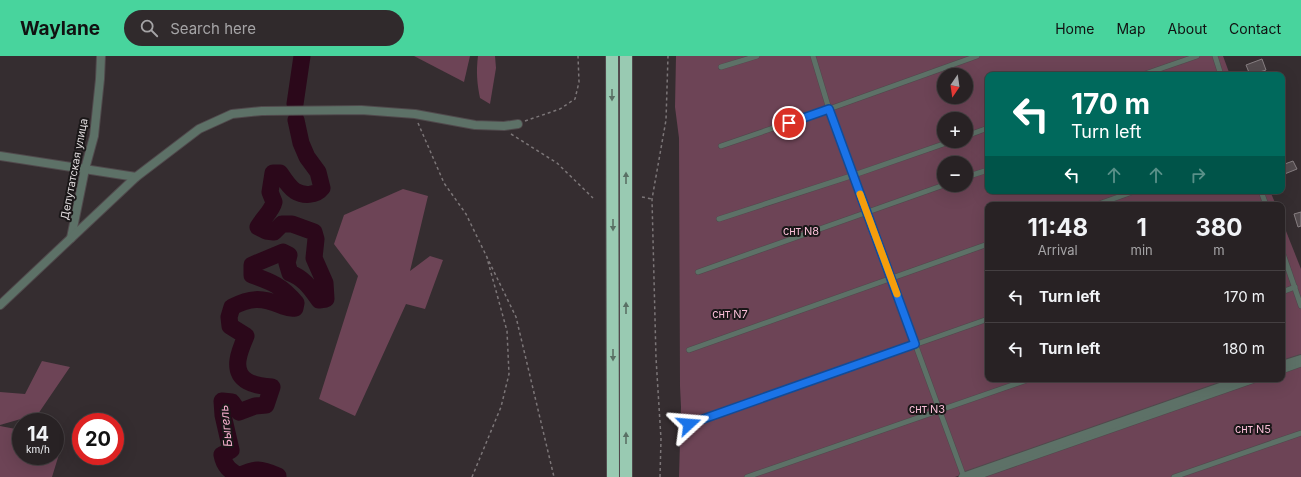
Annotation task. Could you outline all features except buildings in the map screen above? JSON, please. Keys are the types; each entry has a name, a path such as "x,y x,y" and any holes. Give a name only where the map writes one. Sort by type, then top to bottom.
{"highway":[{"path":"612,56 613,477"},
{"path":"626,56 626,477"}],"street":[{"name":"Депутатская улица","path":"71,238 85,169 94,136 101,56"},
{"path":"0,305 136,177 199,129 232,114 262,111 361,110 415,114 475,125 504,126 518,124"},
{"path":"0,156 136,177"},
{"path":"1285,364 1301,359"},
{"path":"963,477 1234,382"}],"lane":[{"path":"721,67 757,56"},
{"path":"813,56 829,109 963,477"},
{"path":"721,146 976,56"},
{"path":"1151,72 1197,56"},
{"path":"1215,56 1220,72"},
{"path":"973,133 985,129"},
{"path":"719,219 937,146"},
{"path":"973,175 985,171"},
{"path":"698,272 937,187"},
{"path":"1104,202 1127,194"},
{"path":"689,350 985,245"},
{"path":"1285,259 1301,306"},
{"path":"1285,291 1295,287"},
{"path":"689,424 985,320"},
{"path":"1285,369 1301,364"},
{"path":"747,477 1021,382"},
{"path":"977,477 1249,382"},
{"path":"1174,477 1301,433"}],"path":[{"path":"518,124 560,109 575,99 579,82 578,56"},
{"path":"660,477 661,439 656,358 652,199 666,120 668,56"},
{"path":"415,114 444,182 466,214 516,317 554,477"},
{"path":"504,126 509,133 557,163 593,198"},
{"path":"642,197 652,199"},
{"path":"472,477 501,407 509,374 507,331 486,254"}],"green space":[{"path":"414,56 470,56 464,82"},
{"path":"478,56 495,56 496,68 490,104 480,98 477,77"},
{"path":"676,56 1223,56 1229,72 985,72 985,194 1271,194 1275,202 985,202 985,382 1227,382 955,477 679,477 681,407 679,138 675,107"},
{"path":"403,189 428,196 410,271 430,256 443,260 425,309 406,304 355,416 319,399 358,276 334,244 344,215"},
{"path":"1285,229 1301,269 1301,356 1285,362"},
{"path":"42,361 70,367 39,413 12,413 12,422 0,425 0,392 25,394"},
{"name":"снт N5","path":"1301,362 1301,477 971,477 1243,382 1285,382 1285,367"},
{"path":"0,426 12,428 12,465 56,465 52,477 0,477"}],"waterway":[{"name":"Быгель","path":"295,104 302,56"},
{"name":"Быгель","path":"277,477 278,476 272,473 262,470 254,470 239,476 230,470 226,465 222,455 231,450 223,415 222,401 232,402 239,412 255,406 266,405 272,387 253,384 243,378 240,373 238,360 246,336 230,326 229,317 232,307 250,300 261,300 273,302 288,308 295,308 296,303 281,289 271,282 252,275 252,265 283,252 289,255 287,263 290,273 303,281 319,300 326,299 325,283 314,258 316,239 314,232 292,224 282,224 274,232 266,231 258,227 274,202 270,192 273,173 280,173 295,191 302,194 313,194 322,188 318,172 307,157 301,143 296,120"}],"slow traffic":[{"path":"860,194 897,294"}],"route":[{"path":"689,424 915,344 829,109 789,123"}],"park label":[{"name":"снт N8","path":"801,231"},
{"name":"снт N7","path":"730,314"},
{"name":"снт N3","path":"927,409"}]}
